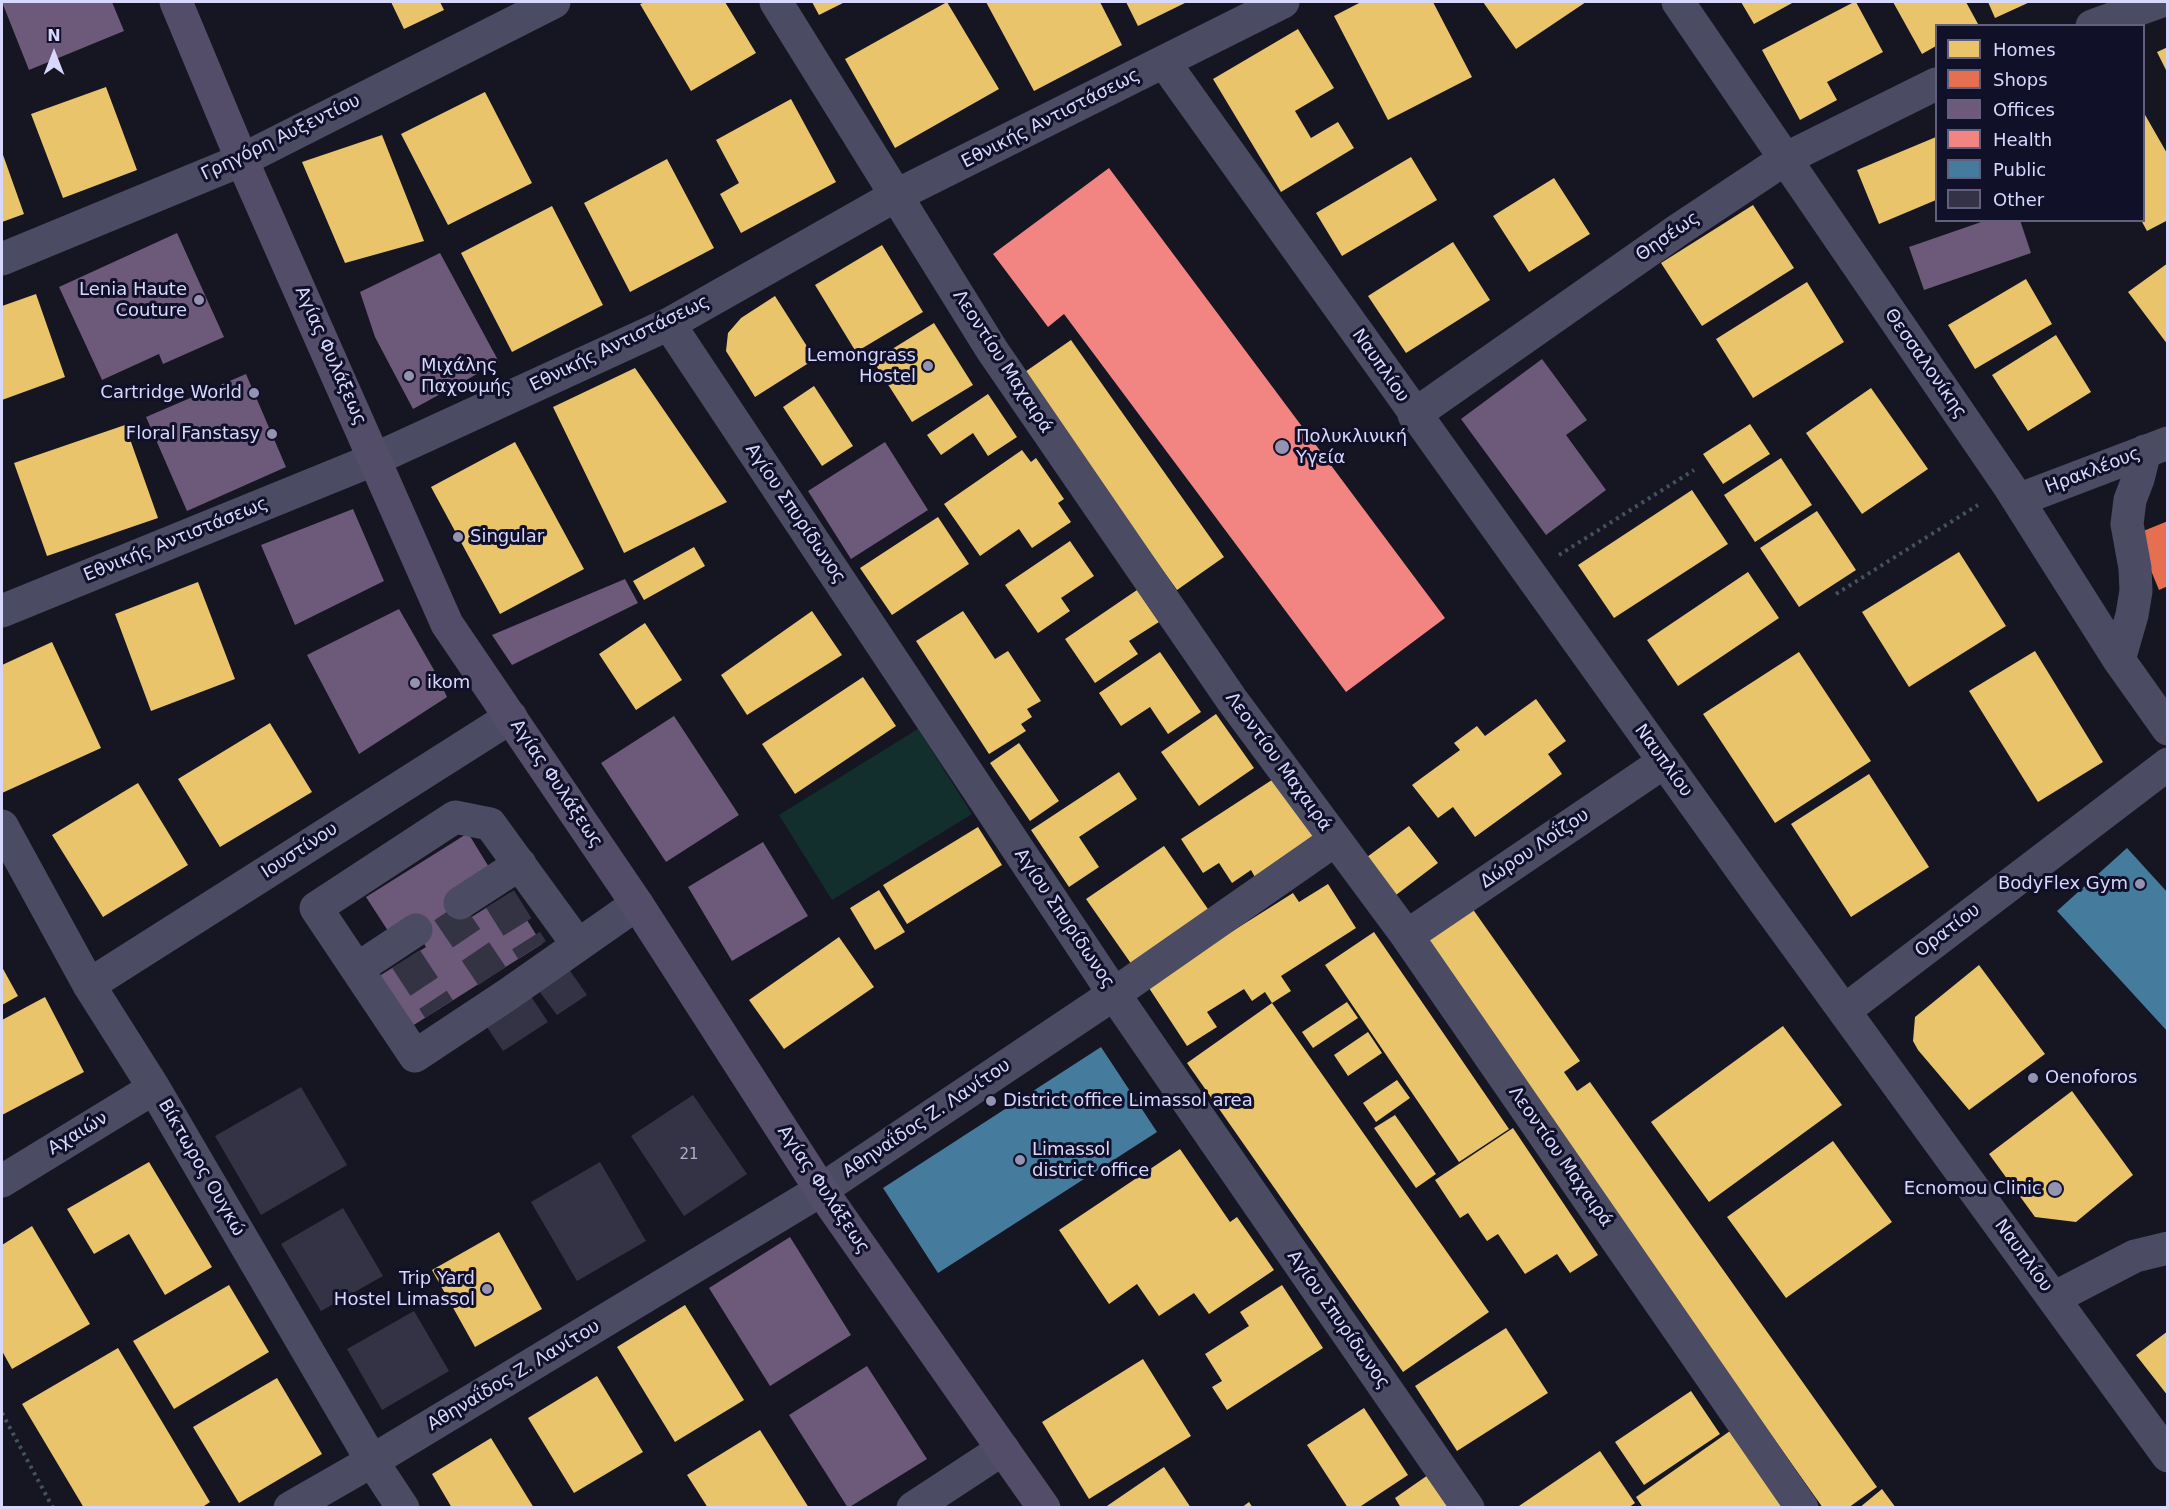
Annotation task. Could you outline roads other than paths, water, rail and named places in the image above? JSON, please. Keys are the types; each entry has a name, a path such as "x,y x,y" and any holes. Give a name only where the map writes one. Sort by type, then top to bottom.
{"main road":[{"name":"Αγίας Φυλάξεως","path":"176,2 242,160 447,624 637,904 821,1190 1044,1508"}],"street":[{"name":"Γρηγόρη Αυξεντίου","path":"2,259 242,160 554,2"},
{"name":"Λεοντίου Μαχαιρά","path":"776,2 992,350 1232,700 1407,936 1802,1508"},
{"name":"Εθνικής Αντιστάσεως","path":"2,611 375,459 669,324 895,196 1283,2"},
{"name":"Θεσσαλονίκης","path":"1678,2 2014,493 2119,660 2168,729"},
{"path":"2098,24 2159,2"},
{"name":"Ναυπλίου","path":"1164,62 1528,574 2168,1456"},
{"name":"Θησέως","path":"1414,414 1785,159 1935,84"},
{"name":"Αγίου Σπυρίδωνος","path":"669,324 1114,994 1468,1508"},
{"path":"2119,660 2132,615 2136,591 2135,568 2127,524 2130,500 2138,479 2156,447"},
{"name":"Ηρακλέους","path":"2014,493 2156,447"},
{"name":"Ιουστίνου","path":"89,985 511,717"},
{"name":"Δώρου Λοΐζου","path":"1407,936 1664,762"},
{"name":"Ορατίου","path":"1844,1011 2168,764"},
{"path":"578,945 490,824 455,817 316,908 415,1056 446,1019 537,960 578,945 637,904"},
{"name":"Βίκτωρος Ουγκώ","path":"2,826 89,985 154,1088 372,1461 404,1508"},
{"name":"Αθηναΐδος Ζ. Λανίτου","path":"290,1508 372,1461 821,1190 1114,994 1335,840"},
{"path":"460,903 495,891 520,864"},
{"path":"357,969 406,944"},
{"name":"Αχαιών","path":"2,1181 154,1088"},
{"path":"2054,1299 2135,1256 2168,1248"},
{"path":"913,1508 1003,1449"}],"tunnel":[{"path":"500,899 532,950"},
{"path":"448,911 492,976"},
{"path":"406,959 439,1009"}],"place":[{"name":"Lenia Haute Couture","path":"199,300"},
{"name":"Lemongrass Hostel","path":"928,366"},
{"name":"Μιχάλης Παχουμής","path":"409,376"},
{"name":"Cartridge World","path":"254,393"},
{"name":"Floral Fanstasy","path":"272,434"},
{"name":"Πολυκλινική Υγεία","path":"1282,447"},
{"name":"Singular","path":"458,537"},
{"name":"ikom","path":"415,683"},
{"name":"BodyFlex Gym","path":"2140,884"},
{"name":"Oenoforos","path":"2033,1078"},
{"name":"District office Limassol area","path":"991,1101"},
{"name":"Limassol district office","path":"1020,1160"},
{"name":"Ecnomou Clinic","path":"2055,1189"},
{"name":"Trip Yard Hostel Limassol","path":"487,1289"}]}
